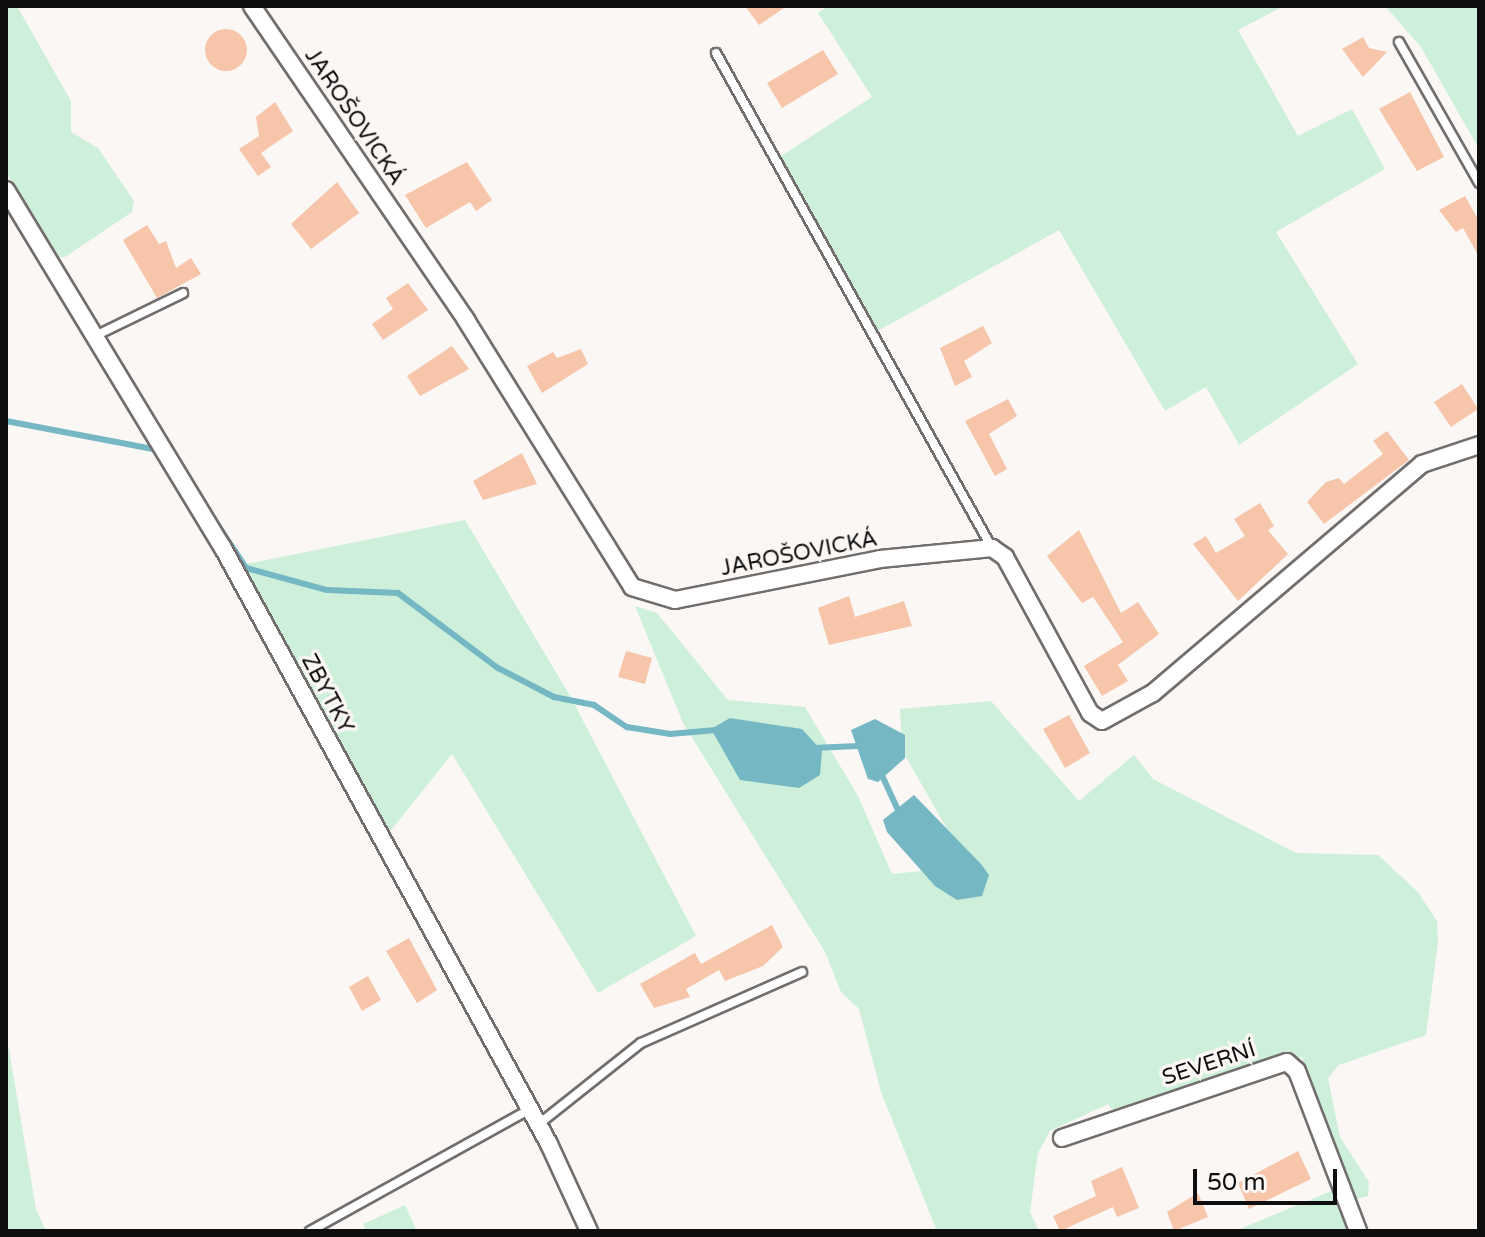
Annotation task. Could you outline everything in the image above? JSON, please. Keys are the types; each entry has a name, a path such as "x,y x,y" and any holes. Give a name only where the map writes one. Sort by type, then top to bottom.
{"street":[{"name":"JAROŠOVICKÁ","path":"252,6 466,320 632,587 675,600 880,559 992,548"},
{"name":"ZBYTKY","path":"6,190 223,548 534,1117 589,1231"},
{"path":"992,548 1005,557 1090,713 1102,721 1153,693 1422,464 1479,445"},
{"name":"SEVERNÍ","path":"1062,1138 1287,1062 1297,1071 1358,1231"}],"lane":[{"path":"1399,42 1479,183"},
{"path":"716,53 992,548"},
{"path":"95,337 183,293"},
{"path":"310,1231 534,1117 641,1043 802,972"}],"green space":[{"path":"6,6 17,6 71,101 71,132 98,148 134,201 132,212 65,257 58,257 6,172"},
{"path":"828,6 1284,6 1238,30 1298,136 1352,109 1385,169 1276,232 1358,364 1239,445 1206,387 1165,411 1059,230 876,332 778,158 872,97 818,13"},
{"path":"1385,6 1479,6 1479,149 1421,47"},
{"path":"465,520 569,694 696,936 598,993 452,754 388,834 241,565"},
{"path":"635,606 657,613 728,700 805,707 858,796 892,874 968,866 902,750 900,709 991,701 1079,801 1134,755 1153,779 1296,853 1378,855 1418,892 1437,921 1438,942 1426,1035 1339,1065 1328,1078 1340,1137 1369,1182 1368,1196 1352,1200 1365,1231 1235,1231 1341,1187 1302,1057 1117,1116 1108,1104 1050,1131 1038,1153 1030,1212 1039,1231 937,1231 881,1092 859,1009 841,992 825,952 683,723"},
{"path":"6,1032 36,1209 46,1231 6,1231"},
{"path":"405,1205 417,1231 366,1231 363,1224"}],"water":[{"path":"730,718 802,729 822,751 820,775 799,788 740,780 711,729"},
{"path":"875,719 905,735 905,758 878,782 868,779 851,730"},
{"path":"914,795 989,875 982,896 957,900 935,886 887,832 883,820"}],"building":[{"path":"745,6 787,6 759,25"},
{"path":"226,29 241,35 247,50 241,65 226,71 211,65 205,50 211,35"},
{"path":"1363,37 1369,48 1387,52 1363,77 1342,49"},
{"path":"823,50 838,74 782,108 767,83"},
{"path":"1410,92 1444,157 1417,171 1379,109"},
{"path":"275,102 293,131 261,153 271,167 258,176 239,149 259,136 256,117"},
{"path":"467,162 492,200 476,211 470,202 426,228 405,195"},
{"path":"337,182 359,213 311,249 291,224"},
{"path":"1465,196 1479,221 1479,257 1463,228 1456,232 1439,210"},
{"path":"147,225 159,244 166,241 176,268 191,258 201,274 157,298 123,240"},
{"path":"408,283 428,310 383,340 372,324 393,309 386,298"},
{"path":"983,326 992,343 964,361 972,377 955,386 940,348"},
{"path":"452,346 469,369 420,396 407,376"},
{"path":"581,349 588,364 542,393 527,366 553,352 557,358"},
{"path":"1462,384 1478,409 1451,427 1434,402"},
{"path":"1008,399 1017,416 989,434 1007,469 995,476 965,421"},
{"path":"1387,431 1409,460 1324,524 1307,502 1326,482 1339,478 1344,484 1383,454 1373,441"},
{"path":"522,453 537,484 483,500 473,481"},
{"path":"1260,503 1274,526 1268,530 1288,554 1238,601 1193,544 1206,536 1216,553 1245,536 1234,519"},
{"path":"1079,530 1121,613 1138,602 1159,634 1118,665 1128,681 1102,696 1084,666 1123,642 1093,597 1082,603 1047,556"},
{"path":"849,596 855,617 904,601 912,626 829,645 818,608"},
{"path":"626,651 652,658 645,684 618,677"},
{"path":"1069,715 1090,753 1065,768 1043,729"},
{"path":"772,925 783,947 763,966 725,981 719,970 686,989 690,997 654,1008 640,984 695,953 701,964"},
{"path":"409,938 437,990 417,1003 386,951"},
{"path":"368,976 381,1000 362,1011 349,987"},
{"path":"1298,1151 1311,1179 1249,1209 1238,1183"},
{"path":"1122,1167 1139,1208 1117,1217 1113,1207 1060,1231 1053,1216 1096,1196 1091,1181"},
{"path":"1198,1193 1208,1217 1174,1231 1167,1212"}],"waterway":[{"path":"6,421 158,450"},
{"path":"172,456 246,568 327,590 398,593 498,668 554,697 594,705 627,727 670,734 716,730"},
{"path":"813,748 858,746"},
{"path":"880,771 897,808"}]}
